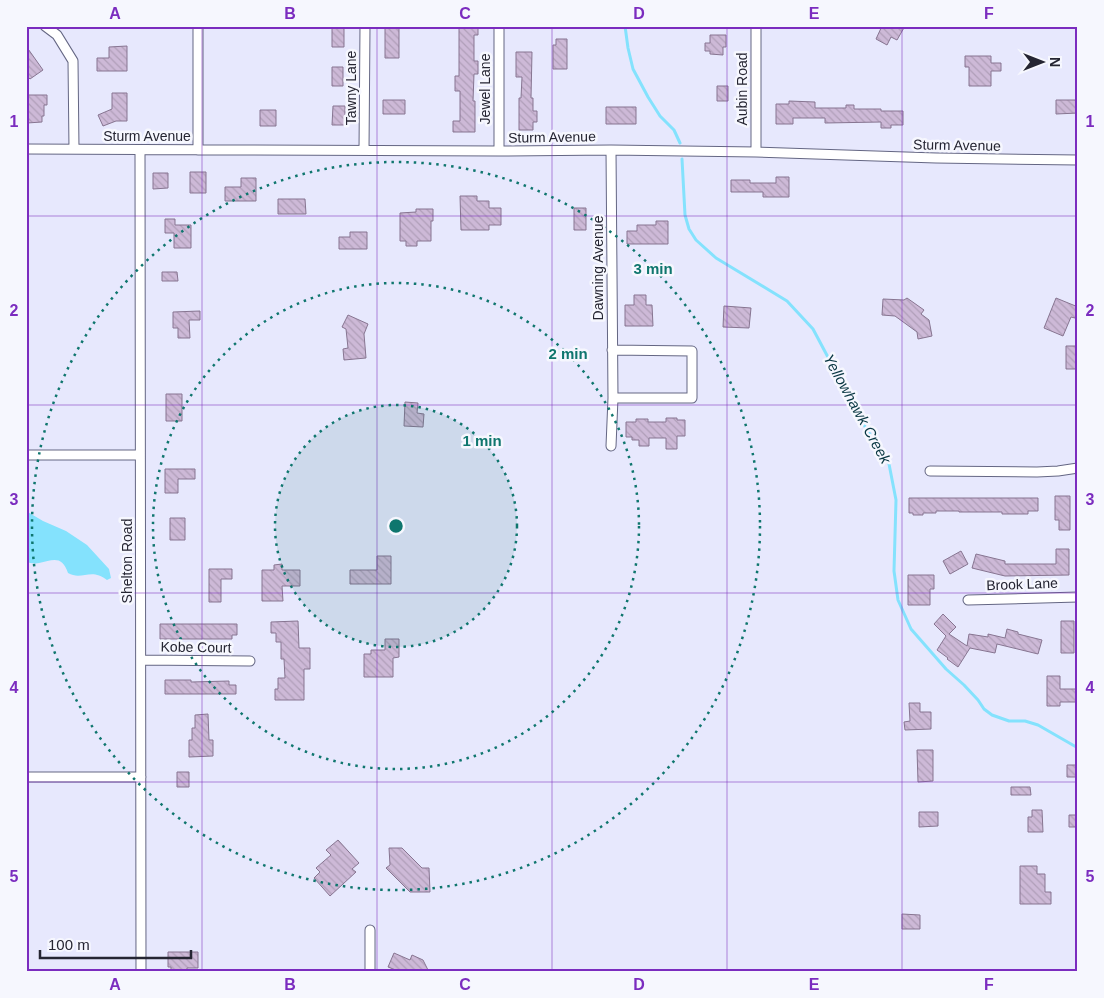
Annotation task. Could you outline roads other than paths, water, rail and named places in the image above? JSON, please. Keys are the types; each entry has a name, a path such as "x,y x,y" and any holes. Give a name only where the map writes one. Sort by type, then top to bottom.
{"street":[{"path":"45,26 57,35 73,61 74,149"},
{"path":"198,26 198,150"},
{"name":"Tawny Lane","path":"364,150 365,26"},
{"name":"Jewel Lane","path":"499,26 499,151"},
{"name":"Aubin Road","path":"756,26 756,152"},
{"name":"Sturm Avenue","path":"26,149 611,150 1078,160"},
{"name":"Shelton Road","path":"140,150 141,972"},
{"name":"Dawning Avenue","path":"611,150 613,398 611,446"},
{"path":"612,350 692,351 692,398 613,398"},
{"path":"26,456 140,455"},
{"path":"930,471 1037,472 1078,468"},
{"name":"Brook Lane","path":"968,600 1078,597"},
{"name":"Kobe Court","path":"141,660 250,661"},
{"path":"26,777 141,777"},
{"path":"370,930 370,972"}],"water":[{"path":"26,511 66,531 87,545 109,569 111,578 107,580 101,576 91,574 73,575 68,573 63,563 56,560 36,563 26,562"}],"waterway":[{"name":"Yellowhawk Creek","path":"625,26 633,69 660,116 674,130 680,143"},
{"name":"Yellowhawk Creek","path":"682,159 685,215 689,229 696,240 716,258 787,301 813,329 864,425 889,464 896,500 894,571 898,600 911,629 946,669 992,715 1009,721 1025,721 1038,725 1078,748"}]}
